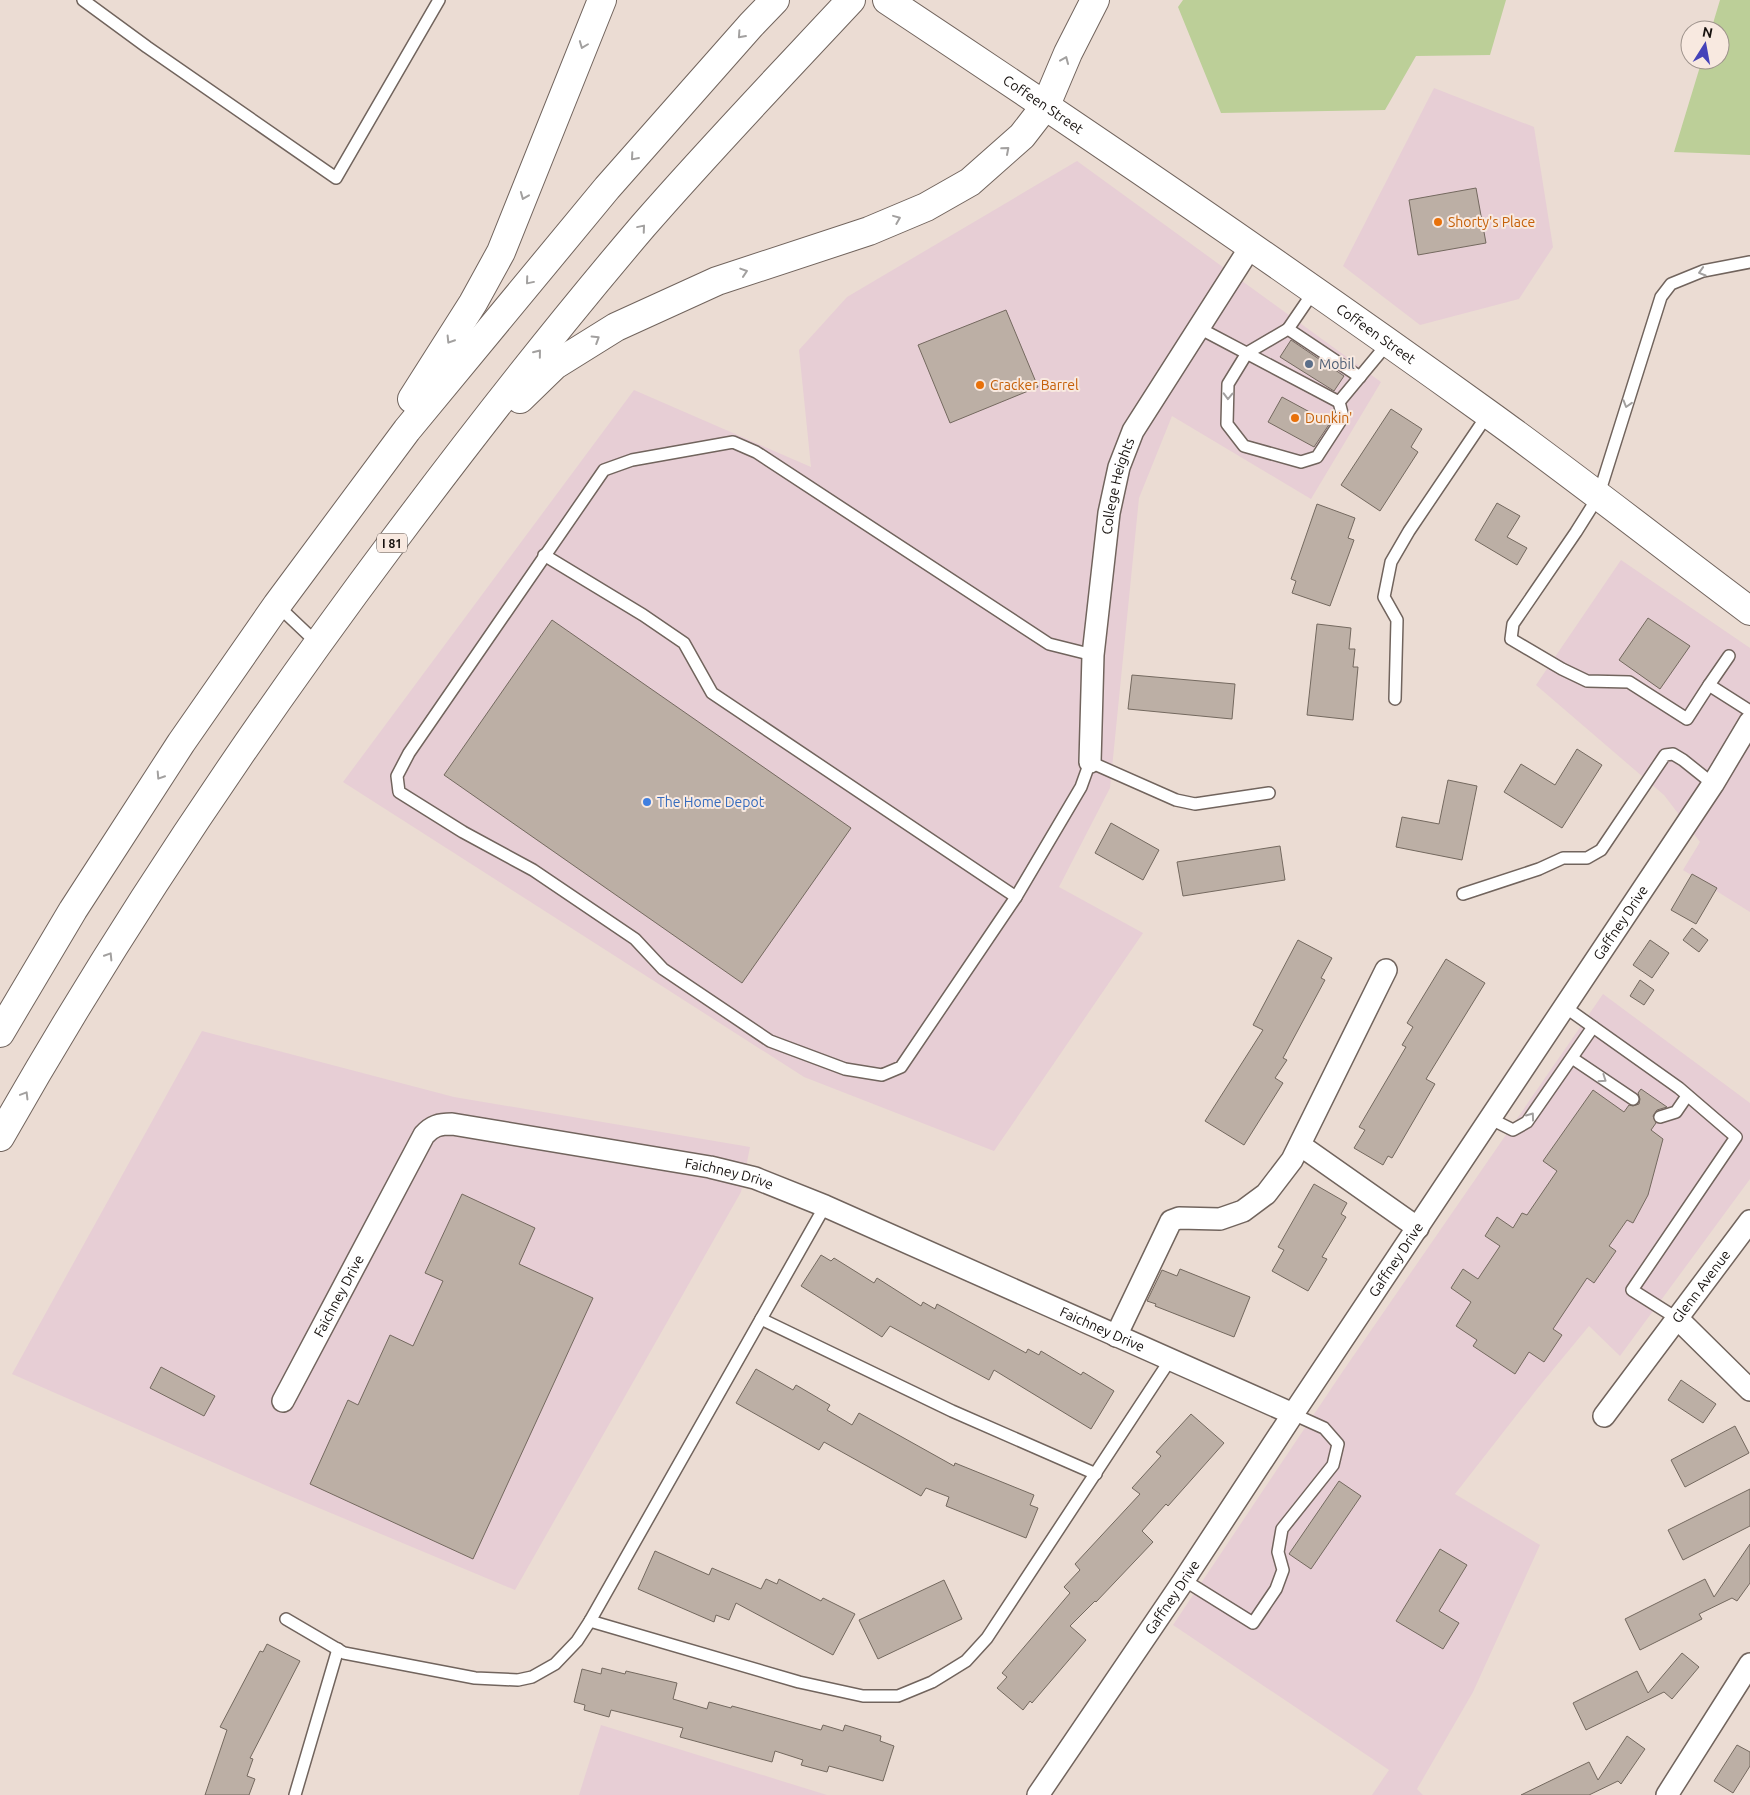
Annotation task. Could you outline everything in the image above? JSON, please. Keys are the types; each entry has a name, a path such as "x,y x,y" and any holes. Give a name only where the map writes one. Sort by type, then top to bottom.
{"main road":[{"path":"0,1033 72,910 181,743 408,407 473,303 501,252 602,0"},
{"path":"181,743 278,605 406,430 607,188 775,0"},
{"name":"I 81","path":"0,1137 84,995 168,861 317,643 474,434 559,327 644,225 756,101 852,0"},
{"name":"Coffeen Street","path":"887,0 1046,105 1251,246 1488,414 1750,611"},
{"path":"168,861 273,728 488,433 555,365 616,327 717,281 869,230 926,207 970,182 1022,136 1046,105 1068,53 1094,0"}],"street":[{"name":"College Heights","path":"1090,762 1093,655 1109,513 1119,467 1133,431 1251,246"},
{"name":"Gaffney Drive","path":"1038,1795 1184,1580 1491,1119 1713,784 1750,722"},
{"path":"1116,1336 1171,1222 1179,1218 1220,1219 1243,1211 1266,1194 1292,1160 1386,970"},
{"name":"Faichney Drive","path":"283,1401 424,1136 429,1129 438,1124 452,1124 710,1167 755,1178 826,1206 1293,1414"},
{"path":"1300,1145 1418,1228"},
{"name":"Glenn Avenue","path":"1750,1221 1678,1320 1750,1390"},
{"path":"1604,1416 1678,1320"},
{"path":"1667,1795 1750,1664"}],"lane":[{"path":"83,0 147,47 336,178 439,0"},
{"path":"1729,656 1687,719 1629,682 1587,681 1562,669 1511,639 1513,624 1598,497 1661,297 1671,284 1679,280 1703,271 1750,262"},
{"path":"1199,328 1247,353 1279,370 1305,379 1340,402 1343,417 1317,457 1301,462 1244,446 1227,424 1228,384 1247,353 1288,329 1314,291"},
{"path":"1288,329 1317,352 1360,377"},
{"path":"1340,402 1388,343"},
{"path":"1279,370 1291,364"},
{"path":"1395,699 1397,620 1384,597 1391,562 1410,530 1488,414"},
{"path":"1093,655 1049,644 756,452 733,442 632,460 604,470 544,554 409,753 397,776 399,792 463,832 533,870 635,939 663,969 770,1042 844,1069 882,1075 901,1067 1016,897 1081,787 1090,762 1176,800 1195,804 1269,793"},
{"path":"544,554 643,615 684,643 712,693 1016,897"},
{"path":"278,605 317,643"},
{"path":"1710,685 1750,711"},
{"path":"1463,894 1539,869 1563,858 1587,858 1601,850 1665,755 1673,754 1683,760 1713,784"},
{"path":"1565,1007 1687,1096 1736,1137 1632,1290 1678,1320"},
{"path":"1491,1119 1513,1130 1527,1122 1593,1027"},
{"path":"1572,1058 1633,1099"},
{"path":"1660,1117 1676,1112 1687,1096"},
{"path":"286,1619 344,1653 476,1678 518,1680 532,1677 554,1664 577,1641 590,1621 760,1319 826,1206"},
{"path":"760,1319 952,1411 1096,1474"},
{"path":"590,1621 799,1682 864,1696 898,1696 932,1682 966,1661 987,1638 1170,1360"},
{"path":"1184,1580 1253,1623 1276,1590 1283,1570 1278,1552 1282,1529 1333,1465 1338,1444 1324,1428 1293,1414"},
{"path":"295,1795 338,1650"}],"shaded area":[{"path":"1434,88 1534,127 1553,247 1519,299 1420,325 1343,266"},
{"path":"1077,161 1381,382 1311,499 1172,416 1139,498 1110,788 1059,887 1143,933 994,1151 804,1077 343,782 634,390 811,467 799,350 847,297"},
{"path":"1621,560 1750,648 1750,912 1683,870 1700,842 1664,795 1536,685"},
{"path":"1603,994 1750,1103 1750,1179 1620,1356 1589,1326 1455,1494 1540,1545 1473,1692 1417,1789 1423,1795 1372,1795 1389,1770 1173,1625 1343,1371"},
{"path":"202,1031 454,1097 750,1147 741,1192 515,1590 283,1493 12,1374"},
{"path":"601,1725 827,1795 579,1795"}],"green space":[{"path":"1183,0 1506,0 1490,55 1416,56 1385,110 1221,113 1178,7"},
{"path":"1720,0 1750,0 1750,155 1674,152 1699,70 1730,70 1730,20 1714,20"}],"building":[{"path":"1476,188 1486,243 1418,255 1409,200"},
{"path":"1006,310 1038,387 950,423 918,345"},
{"path":"1291,340 1344,376 1334,391 1280,357"},
{"path":"1282,397 1330,423 1314,447 1268,422"},
{"path":"1391,409 1422,429 1411,447 1418,452 1380,511 1341,485"},
{"path":"1497,503 1520,516 1507,537 1527,548 1517,565 1475,540"},
{"path":"1317,504 1355,518 1348,538 1354,540 1330,606 1292,593 1296,581 1291,579"},
{"path":"1648,618 1690,646 1660,689 1619,660"},
{"name":"The Home Depot","path":"552,620 851,828 742,983 444,775"},
{"path":"1317,624 1351,628 1349,649 1355,649 1353,667 1358,667 1353,720 1307,715"},
{"path":"1132,675 1235,684 1232,719 1128,709"},
{"path":"1577,749 1602,765 1562,828 1504,792 1521,764 1555,785"},
{"path":"1448,780 1477,786 1462,860 1396,847 1402,817 1439,824"},
{"path":"1111,823 1159,850 1143,880 1095,853"},
{"path":"1280,846 1285,880 1183,896 1177,862"},
{"path":"1692,874 1717,888 1696,924 1671,910"},
{"path":"1692,928 1708,940 1699,952 1683,940"},
{"path":"1298,940 1332,958 1321,978 1325,980 1283,1058 1287,1060 1275,1078 1283,1083 1244,1145 1205,1121 1263,1030 1253,1025"},
{"path":"1650,940 1669,953 1652,978 1633,965"},
{"path":"1446,959 1485,983 1426,1079 1435,1084 1392,1158 1388,1156 1383,1165 1354,1148 1365,1130 1359,1127 1406,1047 1402,1045 1413,1027 1407,1023"},
{"path":"1640,980 1654,990 1644,1005 1630,996"},
{"path":"1641,1089 1667,1107 1657,1110 1653,1116 1656,1123 1651,1130 1663,1139 1648,1195 1633,1223 1627,1220 1609,1246 1616,1251 1594,1283 1587,1278 1553,1329 1562,1335 1544,1362 1529,1352 1515,1374 1473,1346 1477,1340 1456,1326 1471,1302 1451,1288 1463,1269 1478,1279 1500,1246 1485,1236 1497,1217 1513,1228 1522,1213 1527,1215 1557,1171 1543,1161 1593,1090 1624,1112 1629,1105 1639,1104 1638,1093"},
{"path":"1314,1184 1347,1203 1341,1214 1346,1217 1322,1257 1327,1259 1308,1291 1272,1271 1284,1250 1278,1247"},
{"path":"462,1194 535,1228 519,1264 593,1298 473,1559 310,1484 348,1400 358,1405 390,1335 413,1346 443,1281 425,1273"},
{"path":"821,1255 831,1261 834,1258 874,1283 877,1278 921,1306 923,1302 935,1309 937,1304 1026,1353 1028,1349 1039,1355 1041,1351 1081,1375 1083,1372 1114,1391 1091,1429 994,1370 989,1380 890,1326 882,1337 801,1286"},
{"path":"1180,1269 1250,1297 1234,1337 1155,1306 1156,1304 1147,1301 1162,1270 1177,1276"},
{"path":"161,1367 215,1396 204,1416 150,1388"},
{"path":"756,1369 793,1390 796,1385 830,1405 827,1410 852,1425 859,1413 954,1466 955,1463 1034,1495 1030,1505 1038,1508 1026,1538 946,1506 949,1497 926,1488 921,1496 824,1442 819,1450 736,1403"},
{"path":"1681,1380 1716,1404 1703,1423 1668,1400"},
{"path":"1191,1414 1224,1443 1168,1506 1166,1504 1142,1531 1153,1542 1096,1602 1070,1626 1086,1640 1032,1703 1030,1701 1023,1710 997,1688 1007,1677 1002,1673 1070,1593 1064,1587 1080,1570 1075,1564 1140,1494 1132,1488 1161,1456 1156,1452"},
{"path":"1735,1426 1749,1453 1685,1487 1671,1460"},
{"path":"1339,1481 1361,1496 1311,1569 1289,1554"},
{"path":"1750,1489 1750,1526 1683,1560 1668,1530"},
{"path":"1750,1544 1750,1583 1737,1601 1732,1598 1699,1614 1702,1619 1640,1650 1625,1619 1705,1579 1714,1597"},
{"path":"1440,1549 1467,1565 1439,1611 1459,1623 1443,1649 1396,1621"},
{"path":"655,1551 709,1575 712,1568 761,1589 766,1579 777,1584 779,1579 821,1601 823,1598 855,1614 833,1655 736,1603 729,1620 716,1615 714,1622 638,1589"},
{"path":"944,1580 962,1619 878,1659 859,1620"},
{"path":"267,1644 300,1661 250,1758 253,1759 247,1776 255,1779 249,1795 205,1795 227,1730 220,1727 260,1651 263,1652"},
{"path":"1682,1653 1699,1667 1672,1699 1664,1692 1586,1730 1573,1703 1637,1671 1648,1693"},
{"path":"602,1668 625,1674 626,1671 677,1683 673,1699 707,1709 709,1702 731,1708 732,1706 821,1730 823,1725 843,1731 845,1725 881,1736 880,1741 894,1746 883,1781 829,1766 827,1772 801,1765 803,1760 775,1751 772,1762 680,1737 683,1728 611,1710 609,1717 584,1710 585,1705 574,1702 582,1669 601,1674"},
{"path":"1627,1736 1645,1749 1621,1784 1618,1781 1589,1795 1521,1795 1589,1762 1598,1780"},
{"path":"1737,1745 1750,1752 1750,1766 1733,1793 1714,1781"}],"place":[{"name":"Shorty's Place","path":"1438,222"},
{"name":"Mobil","path":"1309,364"},
{"name":"Cracker Barrel","path":"980,385"},
{"name":"Dunkin'","path":"1295,418"},
{"name":"The Home Depot","path":"647,802"}]}
